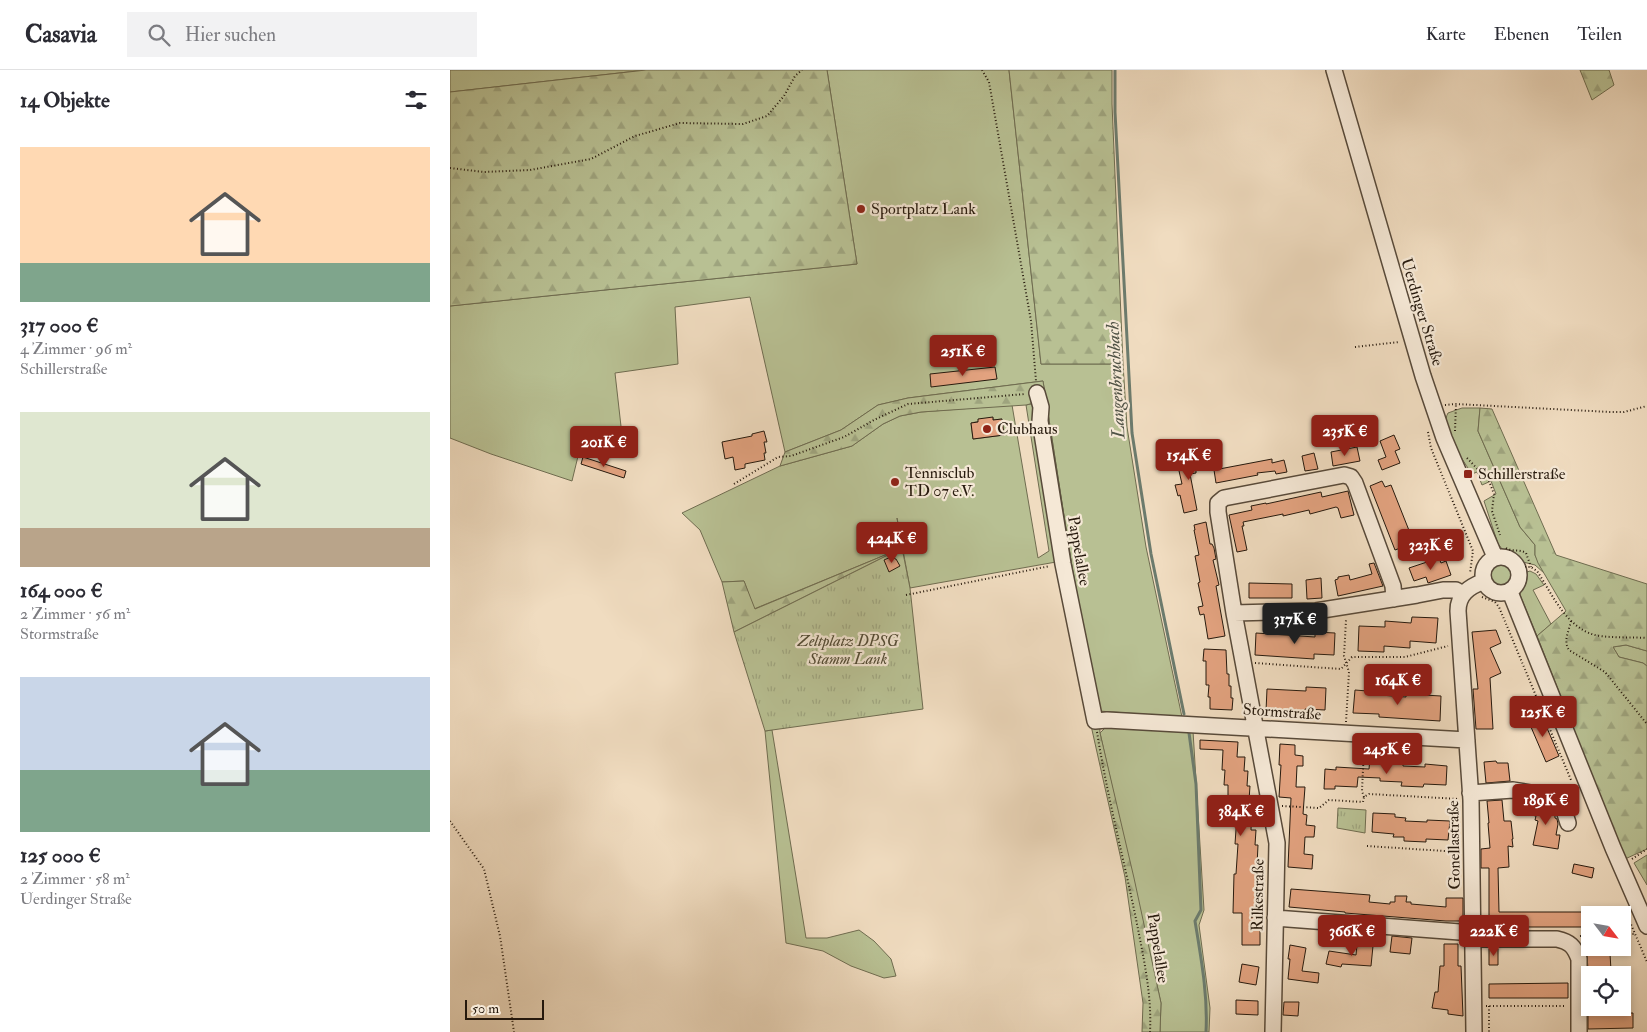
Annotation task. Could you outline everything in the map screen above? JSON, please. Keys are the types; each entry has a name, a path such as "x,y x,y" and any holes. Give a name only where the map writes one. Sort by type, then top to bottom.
{"street":[{"name":"Uerdinger Straße","path":"1334,70 1423,376 1444,438 1500,553"},
{"name":"Pappelallee","path":"1038,393 1041,407 1040,421 1063,564 1095,721"},
{"path":"1394,599 1393,586 1355,483 1351,477 1344,475 1221,500 1218,512 1234,613 1316,612 1394,599 1443,590 1456,590 1463,594 1476,584 1483,589 1497,593 1510,592 1519,581 1524,567 1502,556 1500,553 1484,567 1483,589"},
{"path":"1510,592 1613,848 1641,930"},
{"name":"Gonellastraße","path":"1463,594 1458,605 1471,797 1473,936 1481,1006 1474,1032"},
{"name":"Rilkestraße","path":"1234,613 1277,843 1273,1032"},
{"name":"Stormstraße","path":"1095,721 1181,723 1467,740"},
{"path":"1471,797 1513,790 1560,798 1568,823"},
{"path":"1275,918 1473,936 1557,939 1566,941 1575,950 1578,959 1579,1032"}],"path":[{"path":"450,168 484,172 530,170 590,159 635,136 680,122 743,124 767,116 784,96 795,76 802,70"},
{"path":"734,484 778,457 791,456 844,437 908,404 1038,393 1030,312 989,82 982,70"},
{"path":"1355,347 1400,342"},
{"path":"1455,434 1456,404 1610,412 1624,412 1647,406"},
{"path":"1464,455 1489,481 1494,494 1492,511 1502,539"},
{"path":"1500,553 1510,550 1522,550 1526,553 1524,567 1537,571 1570,621 1586,631 1598,636 1647,638"},
{"path":"1470,573 1473,551"},
{"path":"906,595 1063,564"},
{"path":"1483,589 1499,607 1572,782"},
{"path":"1345,734 1349,672 1345,663 1347,607"},
{"path":"1570,621 1566,641 1568,650 1604,672 1647,724"},
{"path":"1243,663 1341,669 1352,657 1405,657 1445,646 1460,645"},
{"name":"Pappelallee","path":"1095,721 1102,766 1144,958 1151,1019 1150,1032"},
{"path":"1364,797 1362,791 1365,735"},
{"path":"1270,805 1319,808 1329,800 1363,802 1364,797 1369,794 1471,797"},
{"path":"450,822 484,868 500,936 514,1032"},
{"path":"1367,846 1473,853"},
{"path":"1630,860 1647,849"},
{"path":"1631,917 1641,930 1647,962"},
{"path":"1489,1032 1481,1006 1578,1006"}],"green space":[{"path":"450,70 646,70 450,92"},
{"path":"646,70 827,70 857,264 450,306 450,92"},
{"path":"827,70 1009,70 1041,364 1123,364 1127,427 1146,547 1182,717 1099,711 1072,567 1043,381 908,398 878,405 841,430 785,452 750,297 675,307 678,364 615,373 624,453 580,448 572,481 450,438 450,306 857,264"},
{"path":"1009,70 1112,70 1123,364 1041,364"},
{"path":"1580,70 1609,70 1614,85 1592,100"},
{"path":"1043,381 1072,567 1099,710 1100,733 1161,1003 1160,1032 1142,1032 1143,1003 1125,877 1090,721 1034,403 921,412 900,416 883,424 852,446 780,466 785,452 841,430 878,405 908,398"},
{"path":"1035,403 1056,562 910,588 897,518 902,548 754,609 744,581 722,582 700,530 682,513 780,466 852,446 883,424 900,416 921,412 1012,405 1038,558 1049,551 1026,405","holes":["993,418 993,420 1002,419 1004,435 973,439 971,423"]},
{"path":"1462,408 1480,408 1478,431 1520,527 1535,545 1535,555 1544,573 1535,565 1519,561 1503,550 1498,544 1484,501 1496,494 1491,481 1482,485 1477,472 1472,474 1454,444 1447,427 1446,419 1448,413"},
{"path":"1480,408 1492,409 1556,555 1647,584 1647,651 1626,645 1613,647 1619,657 1643,663 1647,666 1647,849 1625,859 1537,636 1566,611 1538,563 1535,555 1535,545 1520,527 1478,431"},
{"path":"902,548 734,632 722,582 744,581 755,609"},
{"name":"Zeltplatz DPSG Stamm Lank","path":"902,548 910,588 923,709 765,731 734,632"},
{"path":"1501,565 1508,568 1511,575 1508,582 1501,585 1494,582 1491,575 1494,568"},
{"path":"1530,571 1536,574 1544,585 1533,590 1551,624 1537,636 1520,595 1523,575"},
{"path":"1626,645 1647,651 1647,666 1643,663 1619,657 1613,647"},
{"path":"1110,723 1193,731 1204,910 1199,925 1210,1008 1209,1032 1160,1032 1161,1003 1100,733"},
{"path":"772,730 806,938 827,938 859,930 874,941 891,959 896,976 884,978 851,966 823,951 786,943 765,731"},
{"path":"1338,808 1366,810 1365,833 1337,828"},
{"path":"1647,855 1647,885 1634,863"}],"building":[{"path":"995,367 997,379 931,387 930,374"},
{"name":"Clubhaus","path":"993,417 993,420 1002,419 1004,435 973,439 971,423 978,422 978,419"},
{"path":"764,431 767,442 764,442 765,460 745,464 745,468 735,470 733,457 725,459 722,442 752,436 752,434"},
{"path":"1394,435 1400,449 1395,451 1400,463 1382,470 1378,460 1386,457 1380,441"},
{"path":"1357,447 1360,461 1333,466 1331,452"},
{"path":"1197,453 1199,459 1207,457 1209,466 1196,469 1196,473 1190,474 1197,510 1184,513 1180,495 1178,496 1175,485 1182,484 1177,462 1188,459 1187,456"},
{"path":"1314,453 1318,469 1305,471 1302,456"},
{"path":"583,457 626,471 624,478 581,464"},
{"path":"1272,459 1272,463 1284,460 1287,472 1276,474 1275,471 1257,473 1258,475 1216,483 1214,470"},
{"path":"1382,481 1385,487 1391,485 1414,543 1395,550 1370,486"},
{"path":"1348,491 1354,515 1341,518 1336,507 1310,514 1309,510 1243,522 1244,526 1242,526 1247,550 1237,552 1229,515 1252,510 1251,506 1321,492 1322,497"},
{"path":"1206,522 1210,544 1214,548 1216,559 1213,560 1219,585 1216,586 1225,636 1208,639 1204,614 1200,615 1198,607 1203,606 1198,583 1200,582 1195,556 1199,555 1194,530 1194,525"},
{"path":"893,556 900,566 889,572 884,560"},
{"path":"1439,558 1441,563 1446,561 1451,575 1428,583 1426,577 1414,581 1409,568"},
{"path":"1374,563 1383,586 1338,596 1335,580 1338,577 1349,575 1350,580 1372,574 1369,564"},
{"path":"1321,578 1322,598 1307,599 1306,580"},
{"path":"1249,583 1292,584 1292,598 1249,598"},
{"path":"1412,617 1438,618 1436,643 1410,641 1410,648 1384,646 1384,652 1358,651 1359,626 1385,627 1385,621 1411,623"},
{"path":"1496,630 1501,643 1490,648 1501,673 1490,678 1493,729 1476,729 1473,689 1478,689 1472,632"},
{"path":"1315,632 1335,633 1334,655 1314,654 1314,659 1255,655 1256,633 1315,637"},
{"path":"1204,649 1226,650 1227,674 1229,674 1229,686 1231,686 1231,698 1233,698 1232,710 1210,709 1209,685 1206,685 1206,661 1203,661"},
{"path":"1306,687 1326,688 1325,710 1305,709 1305,713 1266,711 1267,689 1306,691"},
{"path":"1355,690 1380,692 1380,695 1406,697 1406,694 1441,696 1440,721 1379,717 1379,714 1353,713"},
{"path":"1541,714 1559,756 1546,762 1528,720"},
{"path":"1200,740 1238,742 1237,757 1245,757 1244,771 1248,771 1247,786 1250,786 1249,800 1252,800 1251,830 1256,830 1255,845 1258,845 1254,927 1260,927 1260,945 1242,945 1242,913 1233,913 1234,874 1236,874 1238,844 1235,844 1237,815 1228,814 1228,785 1224,785 1225,770 1222,770 1223,750 1200,749"},
{"path":"1280,744 1295,745 1295,755 1303,756 1303,766 1297,766 1296,787 1305,787 1303,814 1307,815 1306,825 1315,826 1314,837 1305,837 1304,854 1313,855 1312,869 1288,867 1291,798 1279,797"},
{"path":"1370,758 1403,763 1403,766 1425,767 1425,764 1447,766 1446,785 1401,786 1402,782 1358,777 1357,787 1335,786 1335,789 1324,789 1325,769 1336,770 1336,767 1369,769"},
{"path":"1496,761 1497,763 1508,763 1510,781 1486,783 1484,762"},
{"path":"1502,800 1504,821 1511,821 1513,839 1513,847 1508,846 1509,867 1498,868 1499,912 1581,912 1581,927 1489,927 1489,868 1481,868 1481,849 1490,848 1487,801"},
{"path":"1527,802 1551,806 1550,808 1554,809 1558,824 1556,835 1560,835 1558,849 1533,845 1538,821 1535,820 1536,816 1531,815 1533,805 1527,804"},
{"path":"1373,813 1395,814 1395,817 1406,818 1405,821 1450,821 1448,840 1404,841 1404,837 1393,837 1394,834 1372,832"},
{"path":"1574,864 1594,868 1592,878 1572,873"},
{"path":"1291,889 1370,895 1369,902 1390,904 1390,902 1395,902 1395,896 1407,896 1406,902 1411,902 1411,904 1446,907 1446,898 1463,898 1463,921 1289,907"},
{"path":"1392,936 1412,938 1410,954 1390,952"},
{"path":"1444,944 1458,944 1458,966 1461,966 1463,1016 1448,1014 1448,1010 1432,1008 1435,992 1438,992 1440,966 1444,966"},
{"path":"1290,945 1306,948 1302,971 1319,973 1318,983 1288,979"},
{"path":"1357,945 1373,946 1371,966 1342,964 1341,967 1326,964 1329,951 1356,955"},
{"path":"1489,949 1498,949 1498,965 1489,965"},
{"path":"1587,956 1610,956 1611,966 1588,966"},
{"path":"1242,964 1259,967 1256,985 1239,982"},
{"path":"1568,983 1568,998 1489,998 1489,984"},
{"path":"1236,1000 1258,1001 1258,1015 1236,1014"},
{"path":"1284,1002 1299,1002 1298,1016 1283,1015"},
{"path":"1631,1013 1633,1013 1633,1028 1588,1029 1588,1016 1631,1016"}],"waterway":[{"name":"Langenbruchbach","path":"1115,70 1115,112 1132,433 1151,554 1184,714"},
{"name":"Langenbruchbach","path":"1189,733 1196,784 1201,910 1195,921 1205,990 1206,1032"}],"place":[{"name":"Sportplatz Lank","path":"861,209"},
{"name":"Clubhaus","path":"987,429"},
{"name":"Schillerstraße","path":"1468,474"},
{"name":"Tennisclub TD 07 e.V.","path":"895,482"}]}
